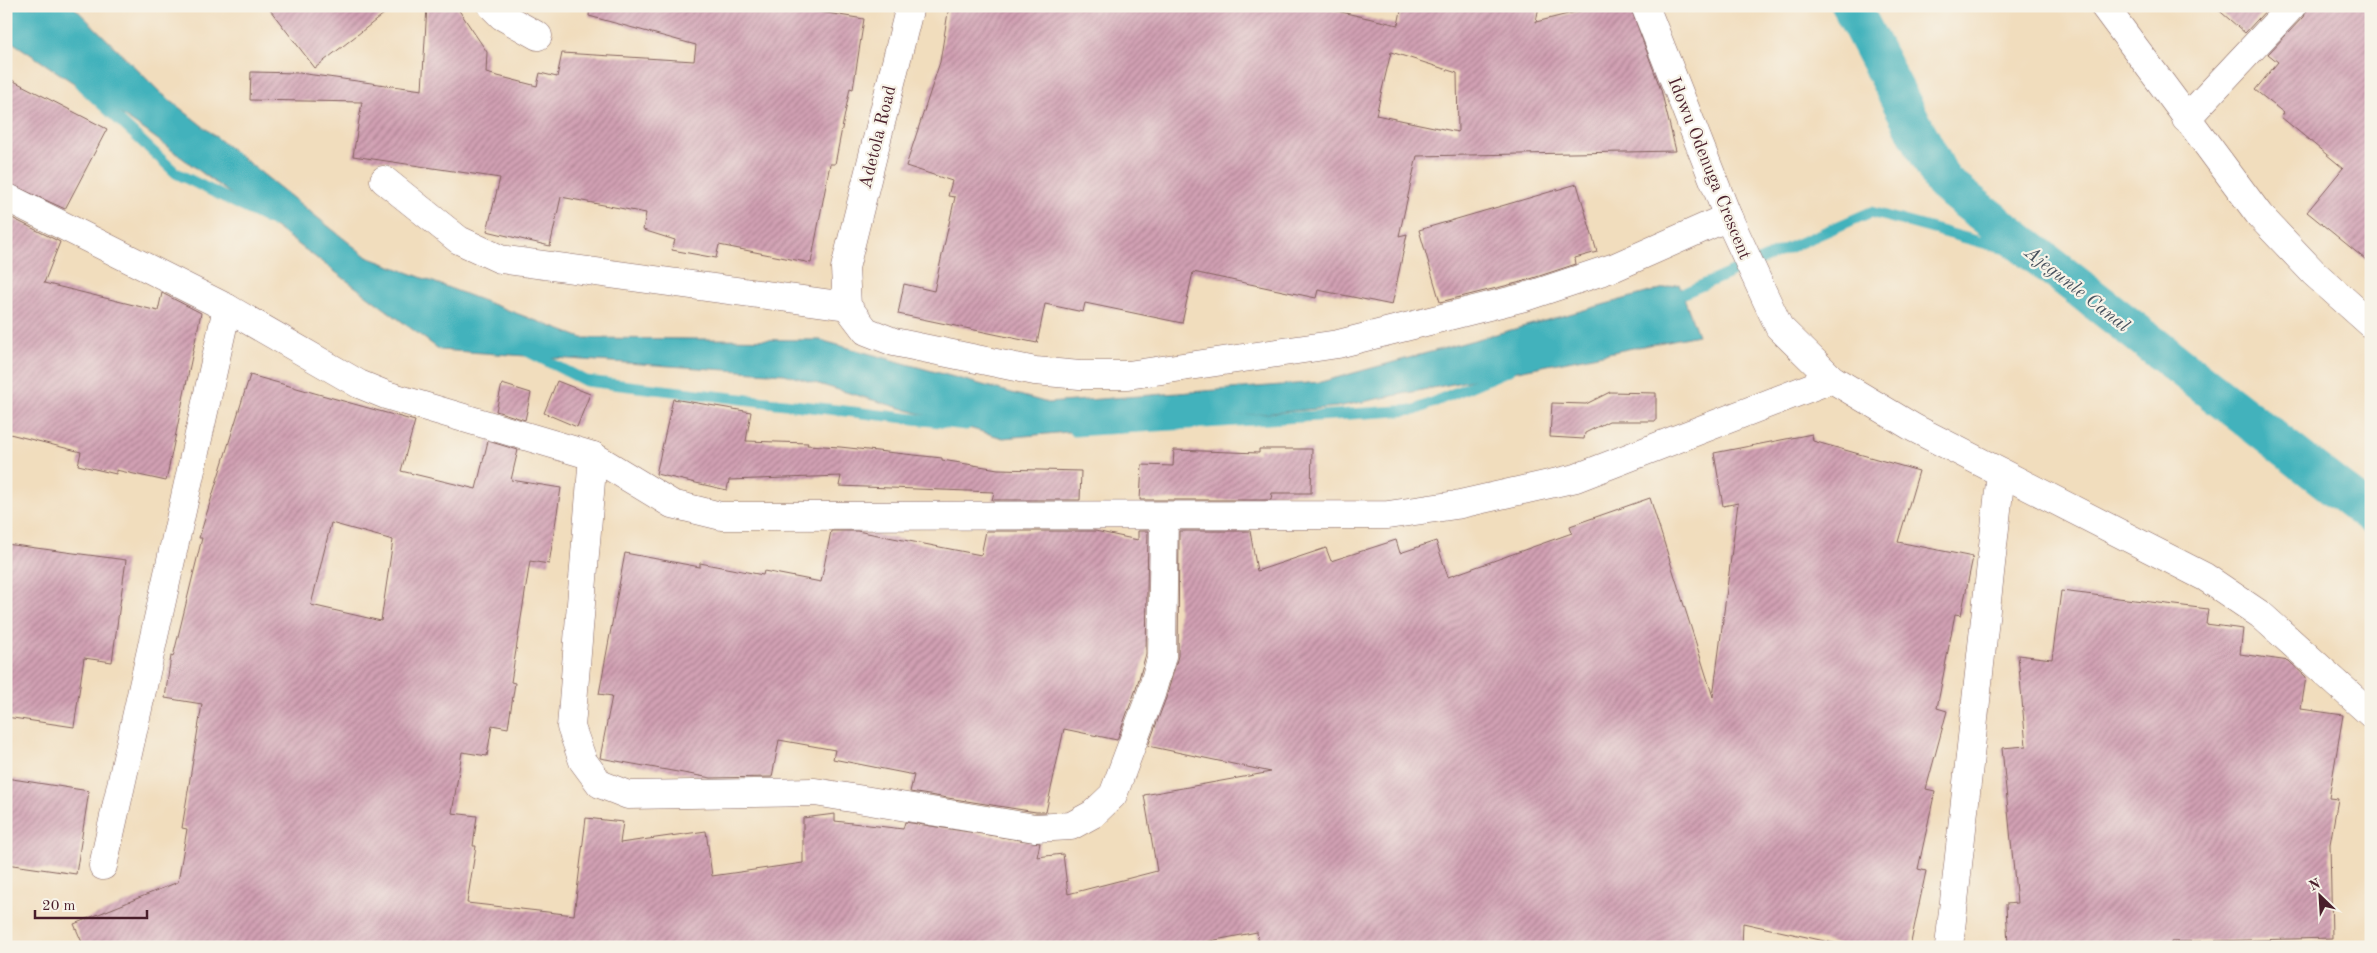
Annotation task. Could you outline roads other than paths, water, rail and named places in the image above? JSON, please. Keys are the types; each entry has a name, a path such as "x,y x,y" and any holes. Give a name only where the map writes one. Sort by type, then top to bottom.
{"street":[{"path":"492,6 502,16 538,36"},
{"name":"Adetola Road","path":"847,306 845,268 910,6"},
{"name":"Idowu Odenuga Crescent","path":"1645,6 1728,217 1779,327 1832,378"},
{"path":"2104,6 2186,119 2260,216 2314,273 2371,324"},
{"path":"2186,119 2292,6"},
{"path":"384,180 459,240 500,259 847,306 866,331 894,342 1036,371 1080,375 1128,375 1338,344 1449,317 1525,297 1615,267 1728,217"},
{"path":"6,197 228,308 359,384 386,394 593,456 672,504 721,516 1388,515 1495,497 1576,478 1832,378 1914,428 2205,577 2261,615 2371,714"},
{"path":"103,866 228,308"},
{"path":"593,456 571,727 583,762 600,784 628,795 815,792 1035,828 1071,826 1093,814 1113,795 1152,694 1162,656 1164,516"},
{"path":"1949,947 2001,472"}],"water":[{"path":"6,6 73,6 161,93 367,257 582,338 820,340 1048,403 1321,382 1679,284 1698,335 1337,407 1003,438 784,374 440,350 146,131 6,38"}],"waterway":[{"name":"Ajegunle Canal","path":"1851,6 1943,182 2371,515"},
{"path":"81,85 176,173 272,221"},
{"path":"1668,300 1871,212 2042,259"},
{"path":"527,351 586,381 966,425"},
{"path":"1074,431 1415,410 1509,370"}]}
